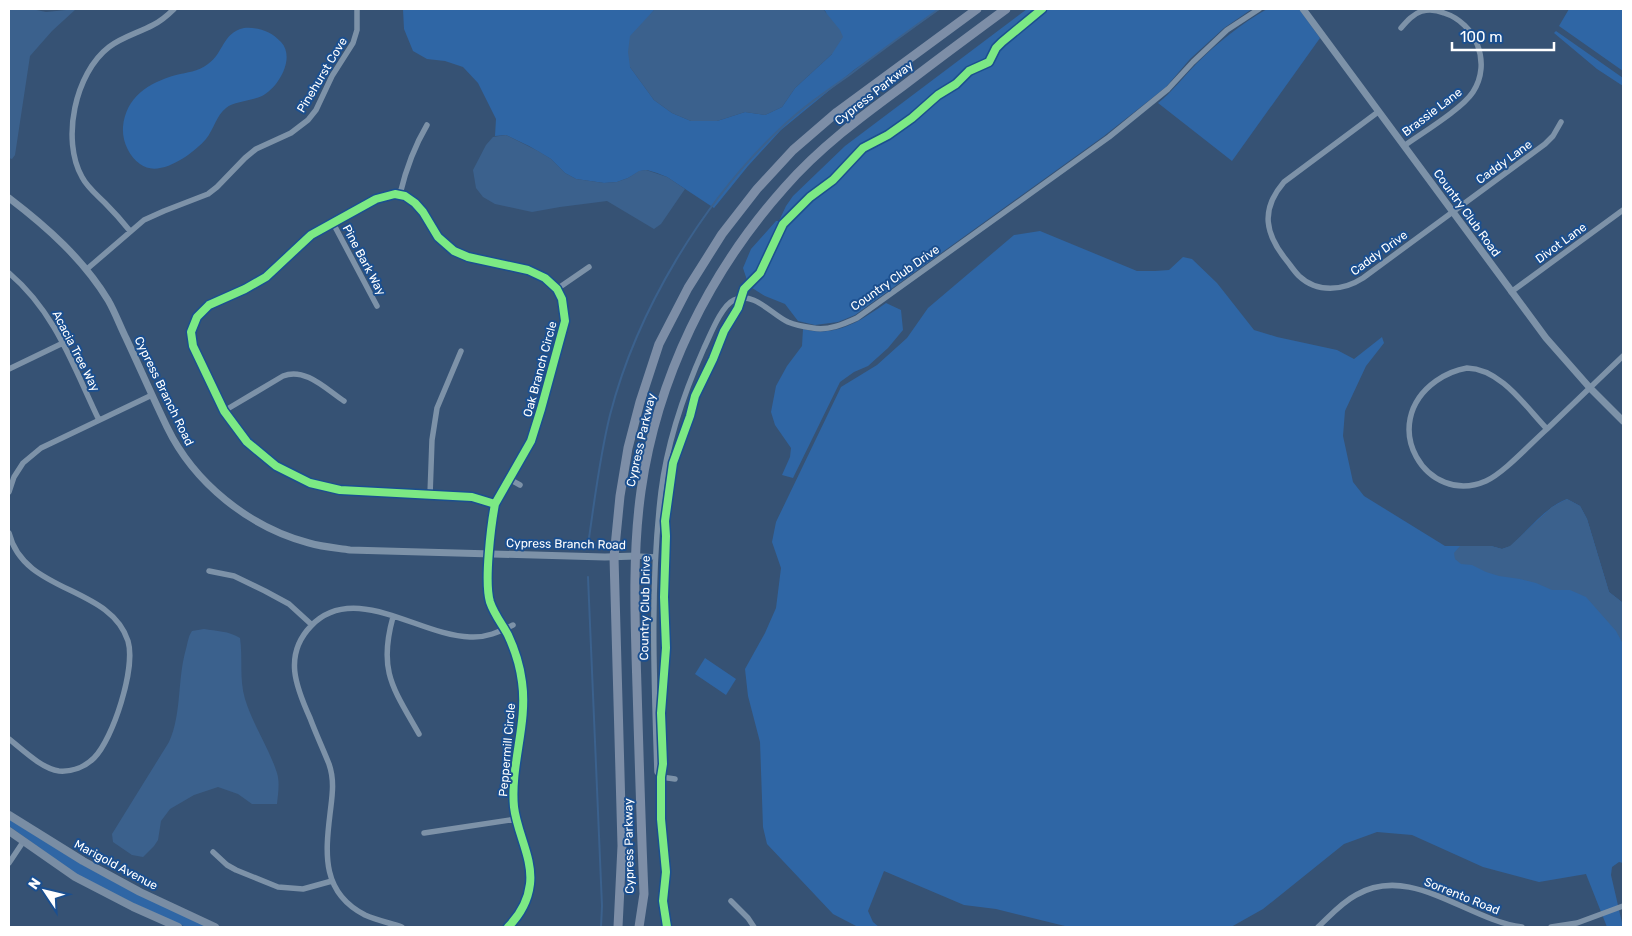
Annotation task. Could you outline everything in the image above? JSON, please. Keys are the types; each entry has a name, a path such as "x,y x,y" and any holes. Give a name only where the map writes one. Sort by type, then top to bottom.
{"main road":[{"name":"Cypress Parkway","path":"618,927 622,846 614,558 620,496 628,448 640,402 660,344 688,288 722,234 756,189 793,150 837,112 978,9"},
{"name":"Cypress Parkway","path":"639,927 644,894 636,640 636,556 641,490 656,421 674,365 692,325 718,276 745,237 785,186 828,145 874,107 1006,9"},
{"name":"Marigold Avenue","path":"9,815 83,861 140,892 215,927"},
{"path":"9,831 75,877 178,927"}],"street":[{"path":"130,231 88,186 78,170 72,142 76,105 87,73 104,51 118,41 159,22 174,9"},
{"name":"Pinehurst Cove","path":"87,269 130,231 150,217 208,194 256,148 291,133 308,120 316,110 332,76 353,43 357,30 357,9"},
{"name":"Country Club Drive","path":"675,779 661,777 657,772 653,654 655,558 661,491 672,439 690,381 714,326 732,301 742,299 759,303 788,322 815,329 840,326 857,318 1110,137 1168,89 1227,30 1259,9"},
{"name":"Country Club Road","path":"1303,9 1558,353 1623,421"},
{"name":"Brassie Lane","path":"1401,28 1409,19 1422,11 1433,10 1448,14 1462,22 1473,35 1480,52 1481,65 1477,84 1466,101 1404,146"},
{"name":"Caddy Drive","path":"1378,112 1284,182 1277,190 1270,203 1268,223 1272,239 1281,254 1298,275 1310,283 1323,288 1344,287 1363,278 1452,212"},
{"name":"Caddy Lane","path":"1452,212 1545,144 1553,136 1561,122"},
{"path":"400,194 408,162 415,145 427,125"},
{"path":"495,504 472,497 340,490 300,479 276,466 254,449 241,435 224,411 193,346 191,332 197,317 209,305 245,290 266,277 307,239 382,196 400,194 410,199 419,207 438,237 454,251 468,257 534,272 545,278 557,289 588,267"},
{"name":"Cypress Branch Road","path":"9,198 57,238 87,269 109,302 172,437 194,469 231,504 260,523 301,541 362,551 614,558 636,556"},
{"name":"Divot Lane","path":"1511,292 1623,210"},
{"name":"Pine Bark Way","path":"333,223 377,306"},
{"name":"Acacia Tree Way","path":"9,273 38,302 50,319 99,420"},
{"name":"Oak Branch Circle","path":"490,554 495,504 530,441 542,410 564,326 565,311 557,289"},
{"path":"9,369 62,343"},
{"path":"430,495 432,440 437,408 462,351"},
{"path":"1547,429 1496,377 1479,370 1467,368 1449,373 1428,387 1414,407 1409,423 1410,439 1414,454 1428,472 1441,480 1454,484 1470,486 1485,482 1494,477 1547,429 1623,356"},
{"path":"224,411 283,376 293,373 305,376 344,401"},
{"path":"9,492 18,470 34,453 48,444 152,395"},
{"path":"509,479 520,485"},
{"path":"9,535 21,556 34,571 99,606 115,618 124,631 129,643 130,658 126,684 115,718 101,749 89,762 73,770 53,770 9,739"},
{"name":"Peppermill Circle","path":"490,554 488,583 490,601 513,648 519,667 523,694 523,715 514,782 516,819 529,862 530,880 529,893 525,903 508,927"},
{"path":"636,556 655,558"},
{"path":"209,572 221,572 234,576 265,591 289,604 312,625"},
{"path":"402,927 368,916 354,908 342,896 332,881 327,866 326,850 333,776 330,764 299,694 294,675 298,646 312,625 328,614 348,608 364,608 462,637 488,636 513,625"},
{"path":"393,617 387,643 386,658 388,671 398,696 419,734"},
{"path":"424,833 516,819"},
{"path":"9,863 23,842"},
{"path":"213,852 231,868 278,887 303,889 332,881"},
{"name":"Sorrento Road","path":"1318,927 1339,907 1360,892 1380,886 1399,885 1416,888 1495,921 1522,927"},
{"path":"731,901 754,927"},
{"path":"1551,927 1578,922 1623,906"}],"shaded area":[{"path":"9,9 32,9 46,12 76,9 52,31 30,56 15,155 12,159 9,158"},
{"path":"403,9 655,9 650,15 630,67 654,100 672,113 691,121 717,121 745,112 765,115 782,107 795,88 832,54 826,12 823,9 940,9 854,70 781,130 748,166 714,208 667,177 647,170 640,171 617,182 604,183 576,179 565,173 551,159 529,146 506,135 495,136 496,119 478,83 463,67 445,61 427,59 413,51 404,29"},
{"path":"655,9 823,9 840,30 843,37 832,54 795,88 782,107 765,115 745,112 717,121 691,121 672,113 654,100 630,67 628,52 630,36"},
{"path":"1027,9 1252,9 1224,28 1190,59 1166,87 1104,136 855,315 838,322 815,325 798,321 785,304 765,296 749,286 743,268 751,249 776,221 779,221 793,196 845,146"},
{"path":"1267,9 1299,9 1320,38 1232,161 1158,103 1213,48 1239,27"},
{"path":"1569,9 1623,9 1623,71 1559,26"},
{"path":"244,28 255,28 269,32 281,42 287,56 286,64 279,80 262,96 233,104 226,108 206,139 193,151 175,163 156,169 148,168 136,161 125,143 123,132 125,116 134,99 156,82 204,67 213,60 231,34"},
{"path":"1556,31 1623,78 1623,86 1597,69 1554,33"},
{"path":"506,135 551,159 565,173 576,179 604,183 617,182 639,171 646,170 667,177 685,189 661,224 654,229 607,201 532,212 495,204 483,197 476,188 473,170 486,145 493,137"},
{"path":"1040,231 1137,271 1169,270 1183,257 1192,259 1217,283 1254,330 1337,350 1354,359 1382,337 1384,343 1366,366 1345,411 1343,436 1353,482 1364,496 1445,546 1491,546 1502,549 1511,546 1545,513 1560,502 1567,499 1580,506 1587,519 1609,592 1623,603 1623,863 1619,862 1612,867 1611,875 1623,927 1607,927 1586,874 1539,882 1483,867 1412,835 1377,832 1344,844 1263,909 1231,927 1069,927 996,909 964,905 884,871 868,911 873,922 879,927 858,927 833,914 767,844 763,827 760,742 748,696 745,669 765,633 776,608 781,568 772,542 776,522 841,387 877,365 907,338 928,308 1014,235"},
{"path":"886,303 901,310 903,330 888,348 868,366 854,372 840,382 793,478 782,475 790,457 791,448 775,425 771,412 776,386 787,366 802,346 803,329 826,331 847,326 857,322"},
{"path":"1567,499 1580,506 1587,519 1609,592 1623,603 1623,644 1616,631 1586,597 1570,590 1552,590 1536,583 1499,576 1472,565 1461,564 1455,559 1454,553 1460,546 1491,546 1502,549 1510,546 1552,507"},
{"path":"204,629 227,633 240,638 243,691 248,709 277,773 279,785 277,804 252,804 238,794 218,787 194,795 170,809 161,821 158,840 143,857 132,855 113,842 112,834 169,742 176,720 181,673 189,637 192,631"},
{"path":"705,658 736,679 726,695 695,674"},
{"path":"9,819 81,864 135,893 207,927 186,927 76,874 9,826"}],"waterway":[{"path":"589,538 603,445 622,376 637,336 655,297 676,259 726,188 753,156 782,127 814,100 939,9"},
{"path":"588,577 602,906 601,927"}],"cycle path":[{"path":"667,927 663,901 666,872 661,819 661,777 663,764 661,713 666,648 664,597 665,521 673,463 695,396 724,331 738,308 744,289 760,273 783,224 810,197 833,180 863,148 888,135 912,118 938,95 956,84 969,71 989,62 996,48 1042,9"},
{"path":"495,504 531,441 565,321 562,299 557,289 545,278 528,270 468,257 454,251 438,237 423,212 415,203 405,196 395,194 376,199 311,235 266,277 245,289 209,305 197,317 191,332 193,346 224,411 247,442 276,466 310,483 340,490 472,497 495,504 489,553 488,593 496,615 513,646 521,676 523,713 513,791 516,817 527,855 530,874 529,890 525,902 520,913 508,927"}]}
